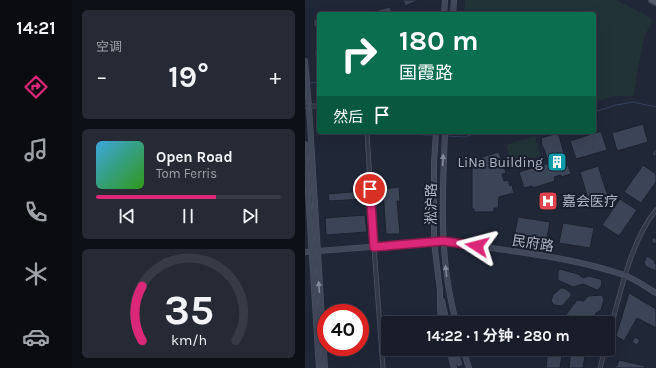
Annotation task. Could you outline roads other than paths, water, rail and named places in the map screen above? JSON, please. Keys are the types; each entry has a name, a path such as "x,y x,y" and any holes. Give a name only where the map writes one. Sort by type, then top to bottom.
{"main road":[{"path":"651,0 656,2"}],"street":[{"path":"444,12 445,0"},
{"path":"453,12 454,0"},
{"path":"305,61 308,92 307,106 319,368"},
{"path":"367,134 383,368"},
{"name":"淞沪路","path":"436,134 434,242 440,290 441,316"},
{"name":"淞沪路","path":"445,134 443,241 454,316"},
{"path":"305,144 325,368"},
{"path":"614,316 631,258 647,221 656,210"},
{"name":"民府路","path":"305,252 443,241 553,258 598,268 625,276 656,293"},
{"path":"440,290 446,316"},
{"path":"451,356 455,368"},
{"path":"459,356 462,362 462,356"},
{"path":"465,356 469,368"},
{"path":"600,368 603,356"}],"waterway":[{"path":"310,83 317,82"},
{"path":"596,111 616,105 633,102 656,107"},
{"path":"423,134 433,135"},
{"path":"447,136 465,137 473,134"}],"place":[{"name":"LiNa Building","path":"557,162"},
{"name":"嘉会医疗","path":"548,201"}]}
